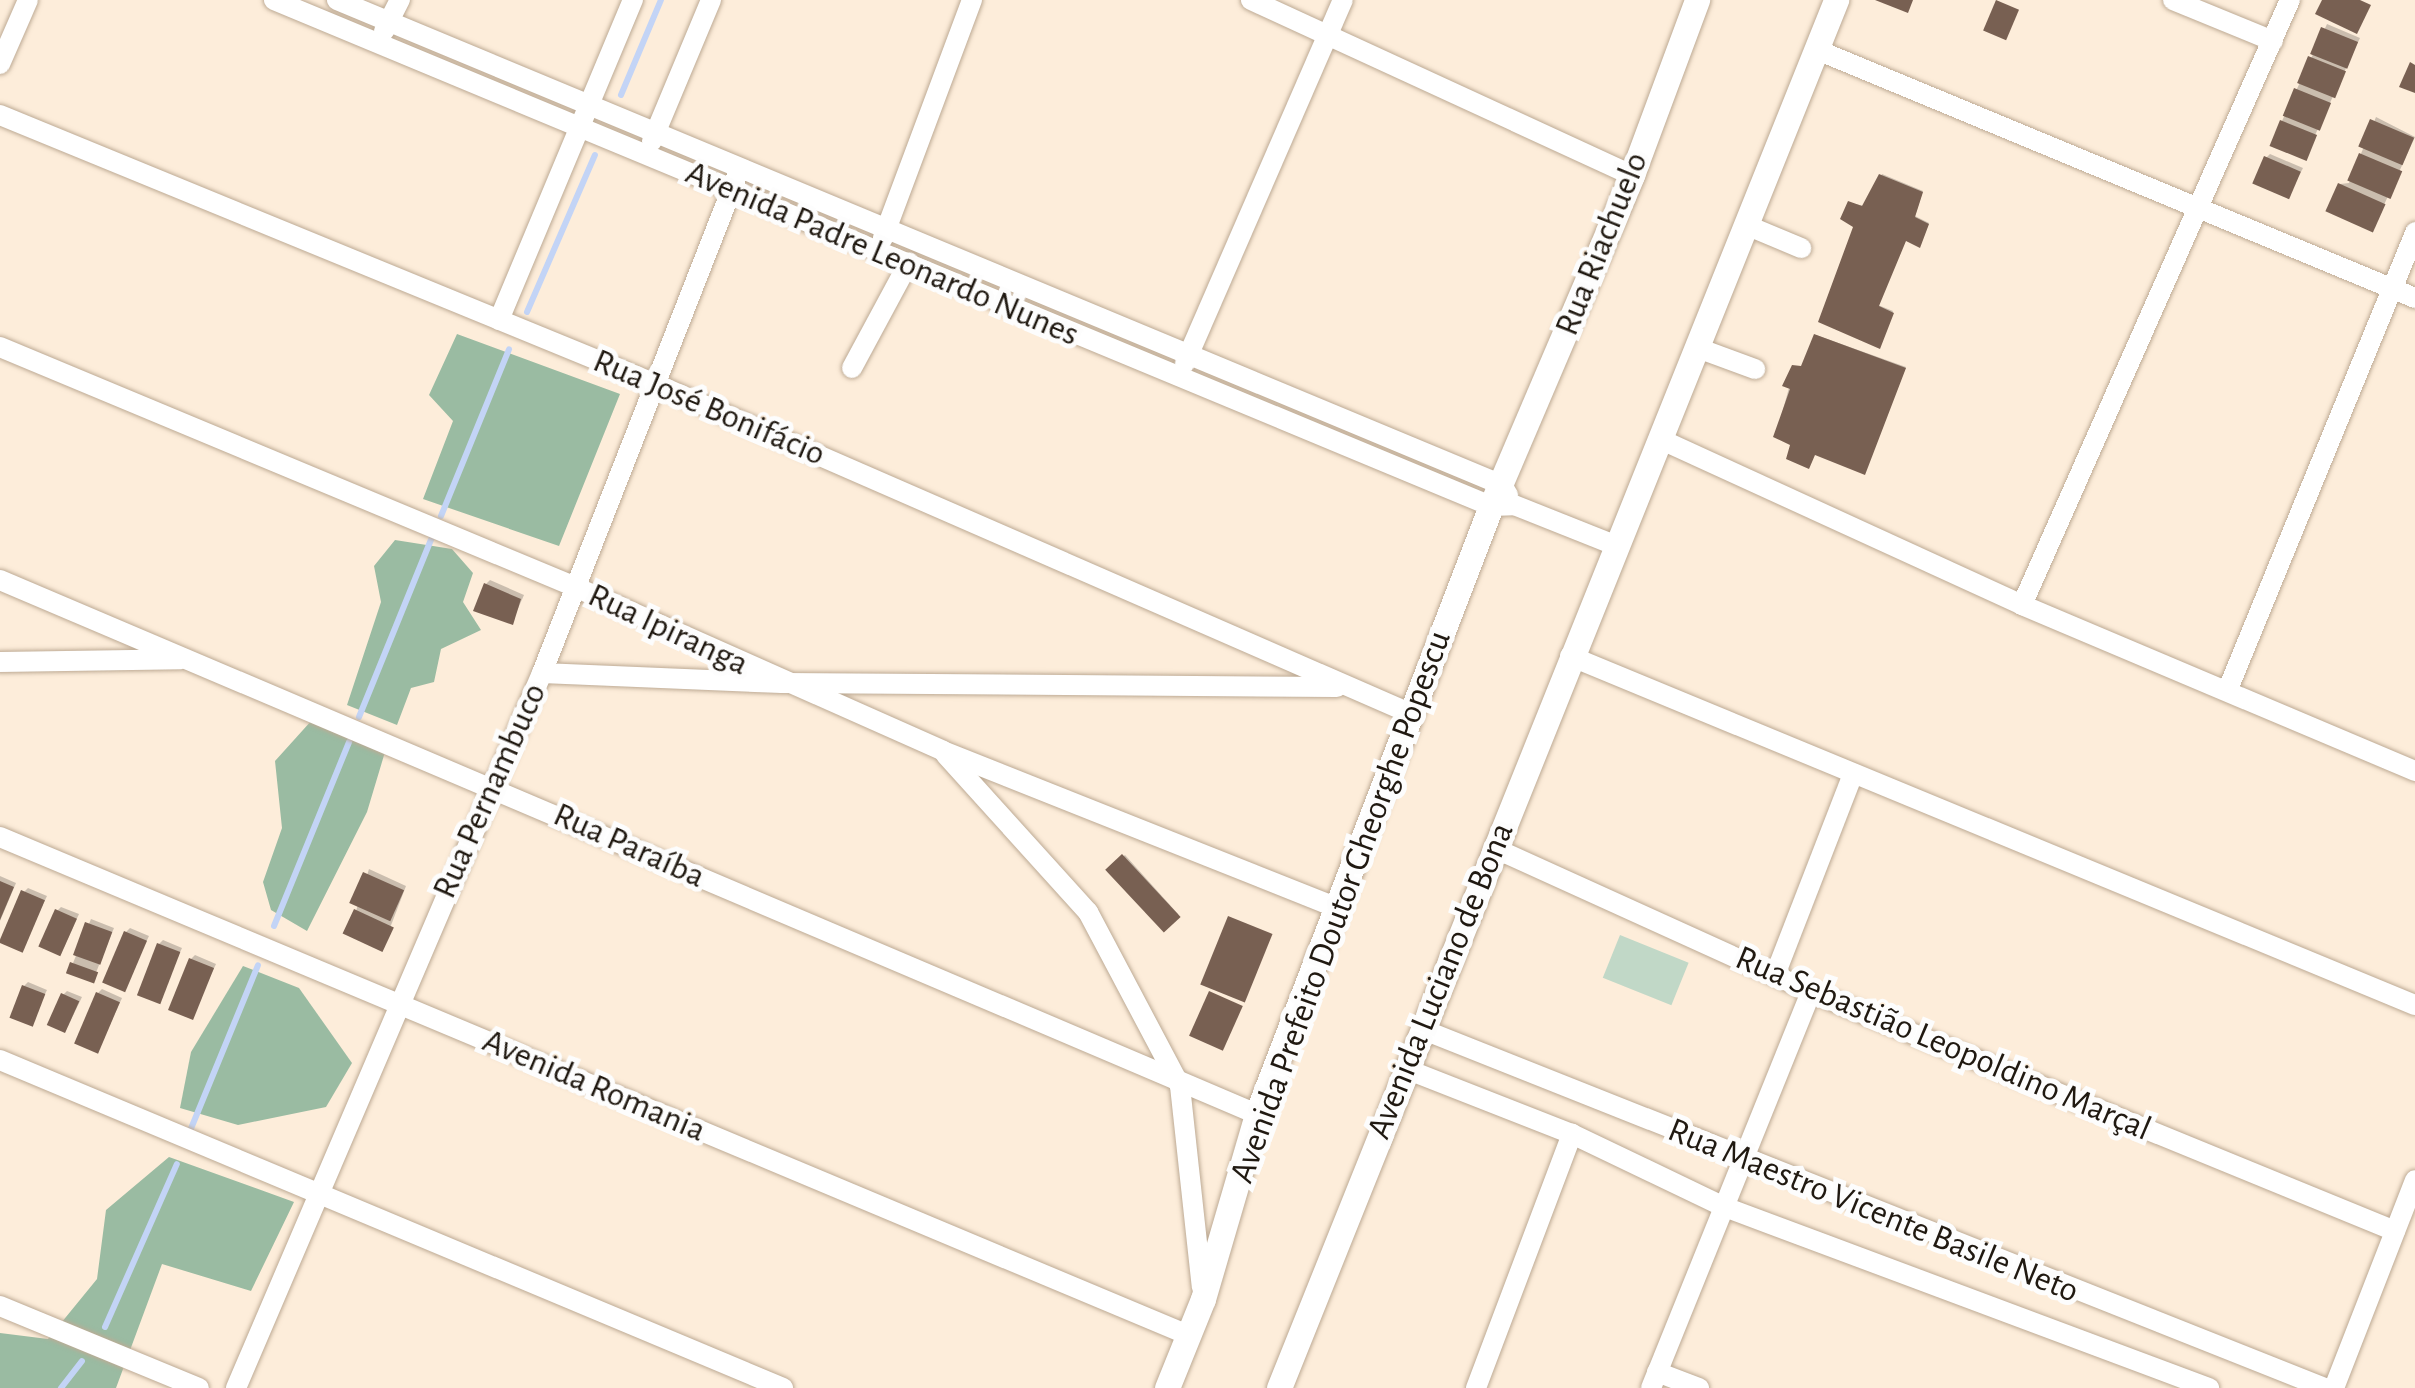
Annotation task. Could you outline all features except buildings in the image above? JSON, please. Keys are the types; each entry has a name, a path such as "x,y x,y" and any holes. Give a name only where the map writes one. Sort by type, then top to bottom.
{"main road":[{"name":"Rua Riachuelo","path":"1502,499 1632,175 1697,0"},
{"name":"Avenida Luciano de Bona","path":"1285,1386 1612,544 1662,440 1836,0"},
{"name":"Avenida Prefeito Doutor Gheorghe Popescu","path":"1167,1388 1203,1299 1257,1114 1502,499"}],"street":[{"path":"0,64 28,0"},
{"name":"Avenida Padre Leonardo Nunes","path":"274,0 729,189 883,239 1189,354 1502,499"},
{"name":"Avenida Padre Leonardo Nunes","path":"337,0 740,168 883,239 909,262 1178,378 1502,499"},
{"path":"379,42 400,0"},
{"path":"499,320 633,0"},
{"path":"646,156 710,0"},
{"path":"883,239 972,0"},
{"path":"1251,0 1632,175"},
{"path":"1178,378 1343,0"},
{"path":"2173,0 2273,41"},
{"path":"2022,605 2204,206 2290,0"},
{"path":"1815,49 2204,206 2415,298"},
{"name":"Rua José Bonifácio","path":"0,115 654,383 1414,714"},
{"name":"Rua Pernambuco","path":"236,1388 489,786 542,674 740,168"},
{"path":"1746,225 1802,248"},
{"path":"2228,690 2415,232"},
{"path":"852,368 909,262"},
{"name":"Rua Ipiranga","path":"0,348 574,586 782,683 943,752 1338,908"},
{"path":"1698,348 1755,369"},
{"path":"1662,440 2022,605 2415,771"},
{"path":"1502,499 1612,544"},
{"name":"Rua Paraíba","path":"0,580 489,786 1180,1086 1257,1114"},
{"path":"1570,656 2415,1005"},
{"path":"0,662 188,659"},
{"path":"542,674 782,683 1349,687"},
{"path":"943,752 1088,912 1180,1086 1195,1176 1203,1299"},
{"path":"1774,976 1853,774"},
{"name":"Avenida Romania","path":"0,837 1188,1334"},
{"name":"Rua Sebastião Leopoldino Marçal","path":"1494,848 1810,992 2395,1232"},
{"path":"1699,1388 1654,1380 1810,992"},
{"name":"Rua Maestro Vicente Basile Neto","path":"1424,1030 1741,1160 2324,1388"},
{"path":"0,1060 783,1388"},
{"name":"Rua Maestro Vicente Basile Neto","path":"1406,1069 1572,1134 1722,1206 2209,1388"},
{"path":"1476,1388 1572,1134"},
{"path":"2334,1388 2415,1180"},
{"path":"0,1306 199,1388"}],"green space":[{"path":"457,334 620,394 559,546 423,499 453,421 429,395"},
{"path":"395,540 452,549 473,573 463,602 481,630 441,649 434,682 411,688 397,725 347,705 381,602 374,566"},
{"path":"312,720 385,752 367,812 307,931 271,910 263,882 282,828 275,761"},
{"path":"1620,935 1689,963 1671,1005 1603,978"},
{"path":"243,966 299,988 352,1063 326,1107 238,1125 180,1108 191,1052"},
{"path":"169,1157 294,1202 251,1291 162,1264 116,1388 0,1388 0,1333 48,1339 97,1279 106,1210"}],"waterway":[{"path":"621,95 661,0"},
{"path":"527,312 595,155"},
{"path":"441,516 509,349"},
{"path":"359,717 432,537"},
{"path":"274,926 349,742"},
{"path":"190,1131 258,965"},
{"path":"105,1327 177,1164"},
{"path":"61,1388 82,1361"}]}
